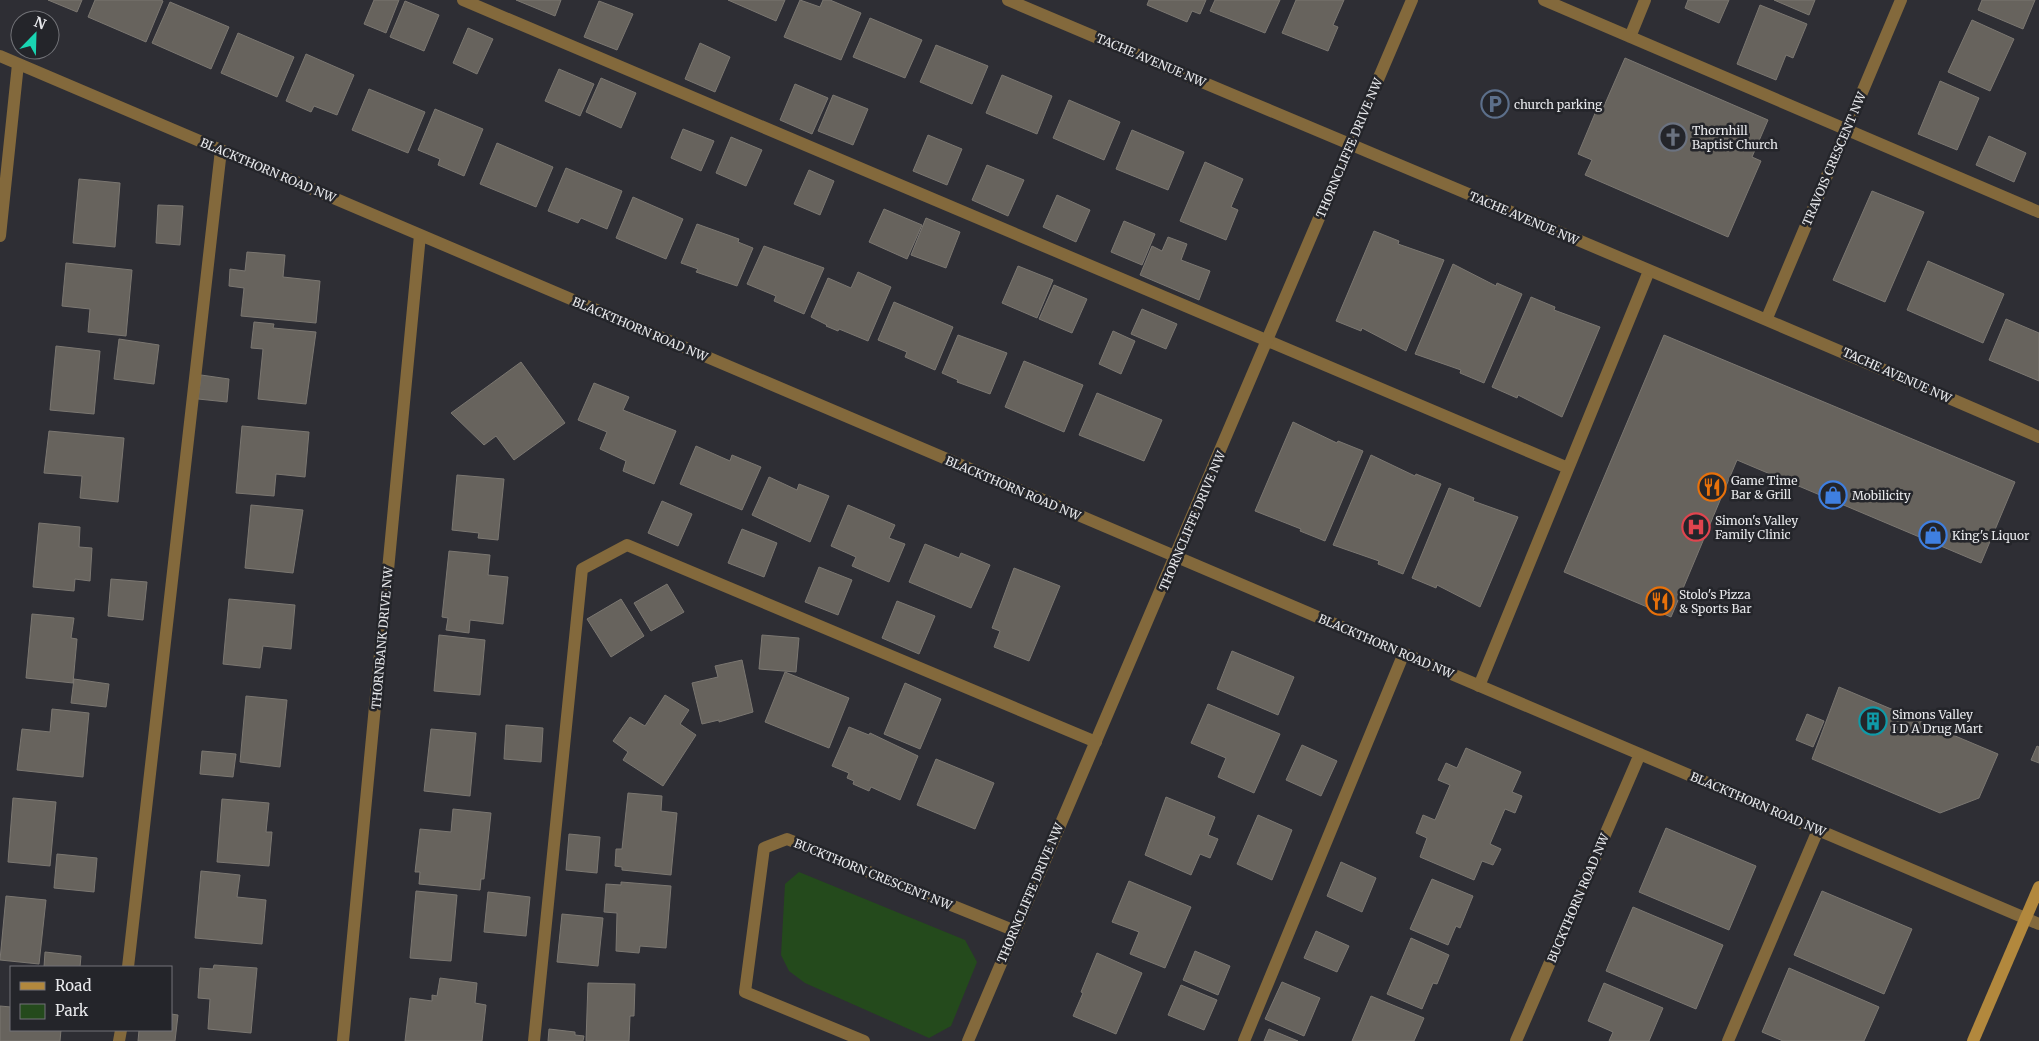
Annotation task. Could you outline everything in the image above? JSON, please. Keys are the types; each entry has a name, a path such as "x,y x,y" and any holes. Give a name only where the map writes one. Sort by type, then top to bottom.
{"main road":[{"path":"1973,1041 2039,887"}],"street":[{"path":"464,0 1568,468"},
{"name":"TACHE AVENUE NW","path":"1008,0 1649,271 1767,318 2039,437"},
{"name":"THORNCLIFFE DRIVE NW","path":"968,1041 1013,930 1176,558 1412,0"},
{"path":"1544,0 2037,207"},
{"path":"1630,37 1645,0"},
{"name":"TRAVOIS CRESCENT NW","path":"1767,318 1901,0"},
{"name":"BLACKTHORN ROAD NW","path":"0,56 2039,924"},
{"path":"0,236 18,64"},
{"path":"128,966 221,150"},
{"name":"THORNBANK DRIVE NW","path":"343,1041 420,235"},
{"path":"1479,686 1649,271"},
{"path":"534,1041 582,570 627,545 1096,742"},
{"path":"1244,1041 1404,653"},
{"name":"BUCKTHORN ROAD NW","path":"1516,1041 1640,754"},
{"path":"1728,1041 1818,830"},
{"name":"BUCKTHORN CRESCENT NW","path":"864,1041 745,992 764,848 787,839 1013,930"}],"green space":[{"path":"799,872 965,940 977,962 951,1026 929,1038 805,983 789,971 781,955 785,884"}],"building":[{"path":"48,0 82,0 77,12"},
{"path":"95,0 163,1 146,42 88,17"},
{"path":"374,0 399,0 386,33 364,24"},
{"path":"516,0 561,0 555,16"},
{"path":"728,0 785,0 776,21"},
{"path":"800,0 820,7 823,0 830,0 861,13 841,60 784,37"},
{"path":"1149,0 1206,0 1200,14 1192,11 1187,22 1147,5"},
{"path":"1215,0 1280,0 1265,33 1210,11"},
{"path":"1296,0 1344,0 1333,25 1338,27 1328,51 1282,33"},
{"path":"1688,0 1729,0 1719,23 1685,8"},
{"path":"1774,0 1815,0 1809,15"},
{"path":"1982,0 2035,0 2023,29 1978,10"},
{"path":"405,1 439,15 424,51 390,37"},
{"path":"599,1 633,14 617,50 584,37"},
{"path":"170,2 229,27 211,69 152,43"},
{"path":"1760,5 1807,24 1793,58 1786,55 1776,80 1737,64"},
{"path":"870,18 922,40 905,78 853,57"},
{"path":"1972,20 2014,39 1990,91 1948,72"},
{"path":"468,28 493,39 477,74 453,63"},
{"path":"238,33 294,57 277,97 221,73"},
{"path":"700,43 730,57 715,92 685,79"},
{"path":"936,45 988,66 972,104 920,82"},
{"path":"306,54 354,75 337,115 314,106 311,112 286,101"},
{"name":"Thornhill Baptist Church","path":"1625,58 1768,120 1752,157 1761,161 1728,237 1585,175 1592,160 1578,154 1596,111 1601,113"},
{"path":"559,69 594,84 580,116 545,101"},
{"path":"1002,75 1052,96 1037,134 986,113"},
{"path":"601,78 636,93 621,128 586,112"},
{"path":"1940,81 1979,98 1957,150 1918,134"},
{"path":"795,84 828,98 812,134 780,120"},
{"path":"369,89 425,112 408,153 352,130"},
{"path":"833,95 868,109 853,145 818,131"},
{"path":"1069,100 1120,122 1104,160 1053,138"},
{"path":"435,109 483,129 464,176 438,165 440,159 418,150"},
{"path":"683,129 714,141 701,171 671,158"},
{"path":"1132,130 1184,152 1168,190 1116,169"},
{"path":"928,135 962,149 947,185 913,171"},
{"path":"1989,136 2026,153 2014,182 1976,165"},
{"path":"731,137 762,150 746,186 716,173"},
{"path":"497,143 553,167 536,207 480,184"},
{"path":"1205,162 1243,179 1231,207 1238,210 1226,240 1180,221"},
{"path":"987,165 1024,180 1008,216 972,200"},
{"path":"566,168 622,191 607,229 581,218 578,223 548,211"},
{"path":"809,170 834,181 820,215 794,204"},
{"path":"79,179 120,183 115,247 73,243"},
{"path":"1872,191 1924,212 1885,302 1833,280"},
{"path":"1057,195 1090,210 1076,242 1043,227"},
{"path":"633,197 683,219 666,259 616,238"},
{"path":"158,205 183,206 180,245 156,243"},
{"path":"884,209 922,225 907,259 869,242"},
{"path":"926,218 960,232 946,268 911,255"},
{"path":"1124,221 1155,234 1142,265 1111,252"},
{"path":"697,224 739,239 738,242 753,248 737,286 696,272 698,269 681,263"},
{"path":"1374,231 1399,241 1398,244 1444,260 1406,351 1362,328 1361,331 1336,321"},
{"path":"1168,237 1187,244 1181,260 1210,271 1199,300 1140,275 1152,246 1162,251"},
{"path":"764,246 824,268 804,314 774,301 776,296 747,284"},
{"path":"247,252 285,255 283,277 320,281 316,323 241,316 244,288 229,286 230,269 245,271"},
{"path":"1928,261 2004,294 1983,343 1907,310"},
{"path":"66,263 132,270 126,336 88,332 90,309 62,306"},
{"path":"1453,264 1496,286 1497,283 1522,294 1484,383 1460,373 1461,370 1415,354"},
{"path":"1018,266 1053,280 1037,318 1002,303"},
{"path":"858,272 891,287 868,341 839,329 838,331 826,326 811,317 828,278 851,288"},
{"path":"1054,285 1087,299 1072,333 1039,319"},
{"path":"1531,297 1555,307 1554,310 1600,327 1562,417 1518,395 1517,398 1492,387"},
{"path":"894,302 953,327 935,370 905,357 907,352 878,340"},
{"path":"1142,309 1177,324 1166,349 1131,334"},
{"path":"2006,319 2039,333 2039,381 1989,360"},
{"path":"254,322 274,324 273,328 316,332 306,404 258,399 263,349 251,348"},
{"path":"1113,331 1135,341 1121,374 1099,364"},
{"path":"958,335 1007,353 990,394 957,382 958,380 942,373"},
{"path":"1664,335 2015,482 1981,563 1737,460 1671,617 1564,572"},
{"path":"119,339 159,345 154,384 114,379"},
{"path":"56,346 100,351 94,414 50,410"},
{"path":"1024,361 1083,385 1064,432 1005,407"},
{"path":"521,362 565,423 514,460 496,436 484,445 451,413"},
{"path":"201,375 229,379 227,402 198,399"},
{"path":"594,383 629,397 623,410 676,431 654,484 623,471 626,461 600,449 607,432 578,420"},
{"path":"1097,393 1162,420 1144,461 1079,435"},
{"path":"1293,422 1337,443 1338,441 1363,451 1325,541 1300,531 1301,529 1255,511"},
{"path":"242,426 309,432 305,477 276,474 274,496 236,493"},
{"path":"49,431 124,438 118,502 80,498 82,476 44,473"},
{"path":"696,446 730,461 732,455 761,467 742,510 680,484"},
{"path":"1371,455 1415,476 1416,474 1441,484 1403,574 1378,564 1379,561 1333,545"},
{"path":"457,475 504,479 498,540 478,538 479,533 452,530"},
{"path":"769,477 797,490 799,484 829,496 810,542 752,515"},
{"path":"1449,488 1474,498 1473,501 1518,517 1480,607 1437,585 1436,588 1412,578"},
{"path":"662,501 692,514 678,546 648,533"},
{"path":"251,505 303,510 293,573 245,568"},
{"path":"848,505 895,525 889,538 905,544 889,582 852,566 856,557 831,546"},
{"path":"39,523 80,527 79,547 92,548 90,581 75,579 74,591 33,587"},
{"path":"742,529 777,543 764,577 728,563"},
{"path":"925,544 959,558 961,553 990,565 971,608 909,582"},
{"path":"449,551 490,555 488,575 508,577 503,624 470,620 469,633 446,630 448,618 442,617"},
{"path":"819,567 852,580 838,615 805,602"},
{"path":"1014,568 1060,586 1029,661 994,647 1000,631 992,628"},
{"path":"111,579 147,582 143,620 108,616"},
{"path":"667,584 684,612 651,631 634,603"},
{"path":"229,599 295,605 291,649 263,646 260,668 223,664"},
{"path":"621,599 644,636 611,657 587,619"},
{"path":"897,601 935,616 919,654 882,638"},
{"path":"32,614 74,618 71,638 77,639 73,683 26,678"},
{"path":"439,635 485,640 480,695 434,691"},
{"path":"762,635 799,638 796,672 759,669"},
{"path":"1232,651 1294,677 1278,715 1217,689"},
{"path":"742,660 753,712 719,722 719,720 702,724 692,683 718,677 715,666"},
{"path":"785,672 849,698 829,748 765,722"},
{"path":"74,679 109,684 106,707 71,703"},
{"path":"905,683 941,699 920,749 884,734"},
{"name":"Simons Valley I D A Drug Mart","path":"1839,687 1998,754 1979,798 1940,813 1812,759"},
{"path":"665,695 689,710 680,724 696,735 663,786 623,760 628,752 613,741 630,717 645,726"},
{"path":"246,696 287,700 280,767 240,762"},
{"path":"1208,704 1280,734 1254,793 1218,777 1226,758 1191,743"},
{"path":"52,709 89,713 83,777 17,770 22,729 50,732"},
{"path":"1807,714 1824,721 1813,747 1796,740"},
{"path":"506,725 543,728 541,762 504,759"},
{"path":"849,727 869,735 870,733 918,756 900,800 871,787 869,791 853,784 854,781 847,778 849,773 832,766"},
{"path":"431,729 476,733 470,796 424,791"},
{"path":"1302,745 1337,761 1321,796 1286,780"},
{"path":"2037,746 2039,747 2039,763 2031,760"},
{"path":"1466,748 1521,772 1512,792 1522,796 1515,813 1505,809 1490,844 1501,849 1493,865 1482,861 1474,880 1420,857 1427,838 1416,833 1423,815 1435,820 1450,785 1438,780 1446,763 1457,768"},
{"path":"202,751 236,754 233,777 200,774"},
{"path":"936,759 994,783 975,829 917,805"},
{"path":"628,793 662,796 661,811 677,813 671,875 622,870 622,867 615,866 616,849 622,849"},
{"path":"1166,797 1215,817 1208,835 1218,839 1210,858 1200,854 1191,875 1145,855"},
{"path":"13,798 56,802 50,866 8,862"},
{"path":"222,799 269,803 266,832 272,832 269,866 217,862"},
{"path":"453,809 491,813 484,879 481,879 480,890 419,884 420,872 415,872 420,829 451,832"},
{"path":"1258,815 1292,830 1272,880 1237,864"},
{"path":"1666,828 1756,866 1729,930 1639,892"},
{"path":"569,834 600,837 597,873 566,870"},
{"path":"57,854 97,858 94,892 54,888"},
{"path":"1341,862 1376,878 1362,912 1327,896"},
{"path":"201,871 240,875 237,897 266,900 262,944 195,938"},
{"path":"1432,879 1473,896 1460,928 1456,926 1448,945 1410,929"},
{"path":"1129,881 1191,907 1165,968 1130,954 1139,932 1112,922"},
{"path":"621,882 671,886 666,948 640,946 639,953 616,951 617,913 604,912 606,884 621,885"},
{"path":"416,891 457,895 451,961 410,958"},
{"path":"1822,891 1912,929 1884,994 1794,955"},
{"path":"488,892 530,897 526,936 484,932"},
{"path":"6,896 46,900 39,964 0,960"},
{"path":"1633,907 1723,945 1696,1009 1606,971"},
{"path":"562,914 603,918 598,966 557,962"},
{"path":"1316,931 1349,946 1337,972 1304,958"},
{"path":"1411,938 1449,955 1437,984 1433,983 1422,1009 1387,994"},
{"path":"1195,951 1230,966 1218,995 1183,980"},
{"path":"45,952 81,956 80,966 44,966"},
{"path":"1097,953 1142,973 1116,1034 1073,1016"},
{"path":"214,965 257,968 251,1033 208,1029 210,999 198,998 200,968 213,969"},
{"path":"1789,968 1879,1007 1864,1041 1783,1041 1762,1032"},
{"path":"440,978 477,983 475,1003 486,1005 482,1041 405,1041 410,998 432,1001 432,995 437,996"},
{"path":"1282,982 1320,998 1304,1036 1265,1019"},
{"path":"588,983 635,984 634,1016 630,1016 629,1041 586,1041"},
{"path":"1604,983 1663,1008 1649,1041 1609,1041 1613,1032 1588,1021"},
{"path":"1181,985 1217,1000 1204,1030 1168,1015"},
{"path":"1371,996 1424,1018 1414,1041 1352,1041"},
{"path":"0,1006 10,1007 10,1031 61,1031 60,1041 0,1041"},
{"path":"172,1014 178,1015 175,1041 138,1041 139,1031 172,1031"},
{"path":"549,1029 575,1032 575,1035 584,1036 583,1041 548,1041"},
{"path":"1269,1029 1298,1041 1264,1041"}],"place":[{"name":"church parking","path":"1495,104"},
{"name":"Thornhill Baptist Church","path":"1673,137"},
{"name":"Game Time Bar & Grill","path":"1712,487"},
{"name":"Mobilicity","path":"1833,495"},
{"name":"Simon's Valley Family Clinic","path":"1696,527"},
{"name":"King's Liquor","path":"1933,535"},
{"name":"Stolo's Pizza & Sports Bar","path":"1660,601"},
{"name":"Simons Valley I D A Drug Mart","path":"1873,721"}]}
